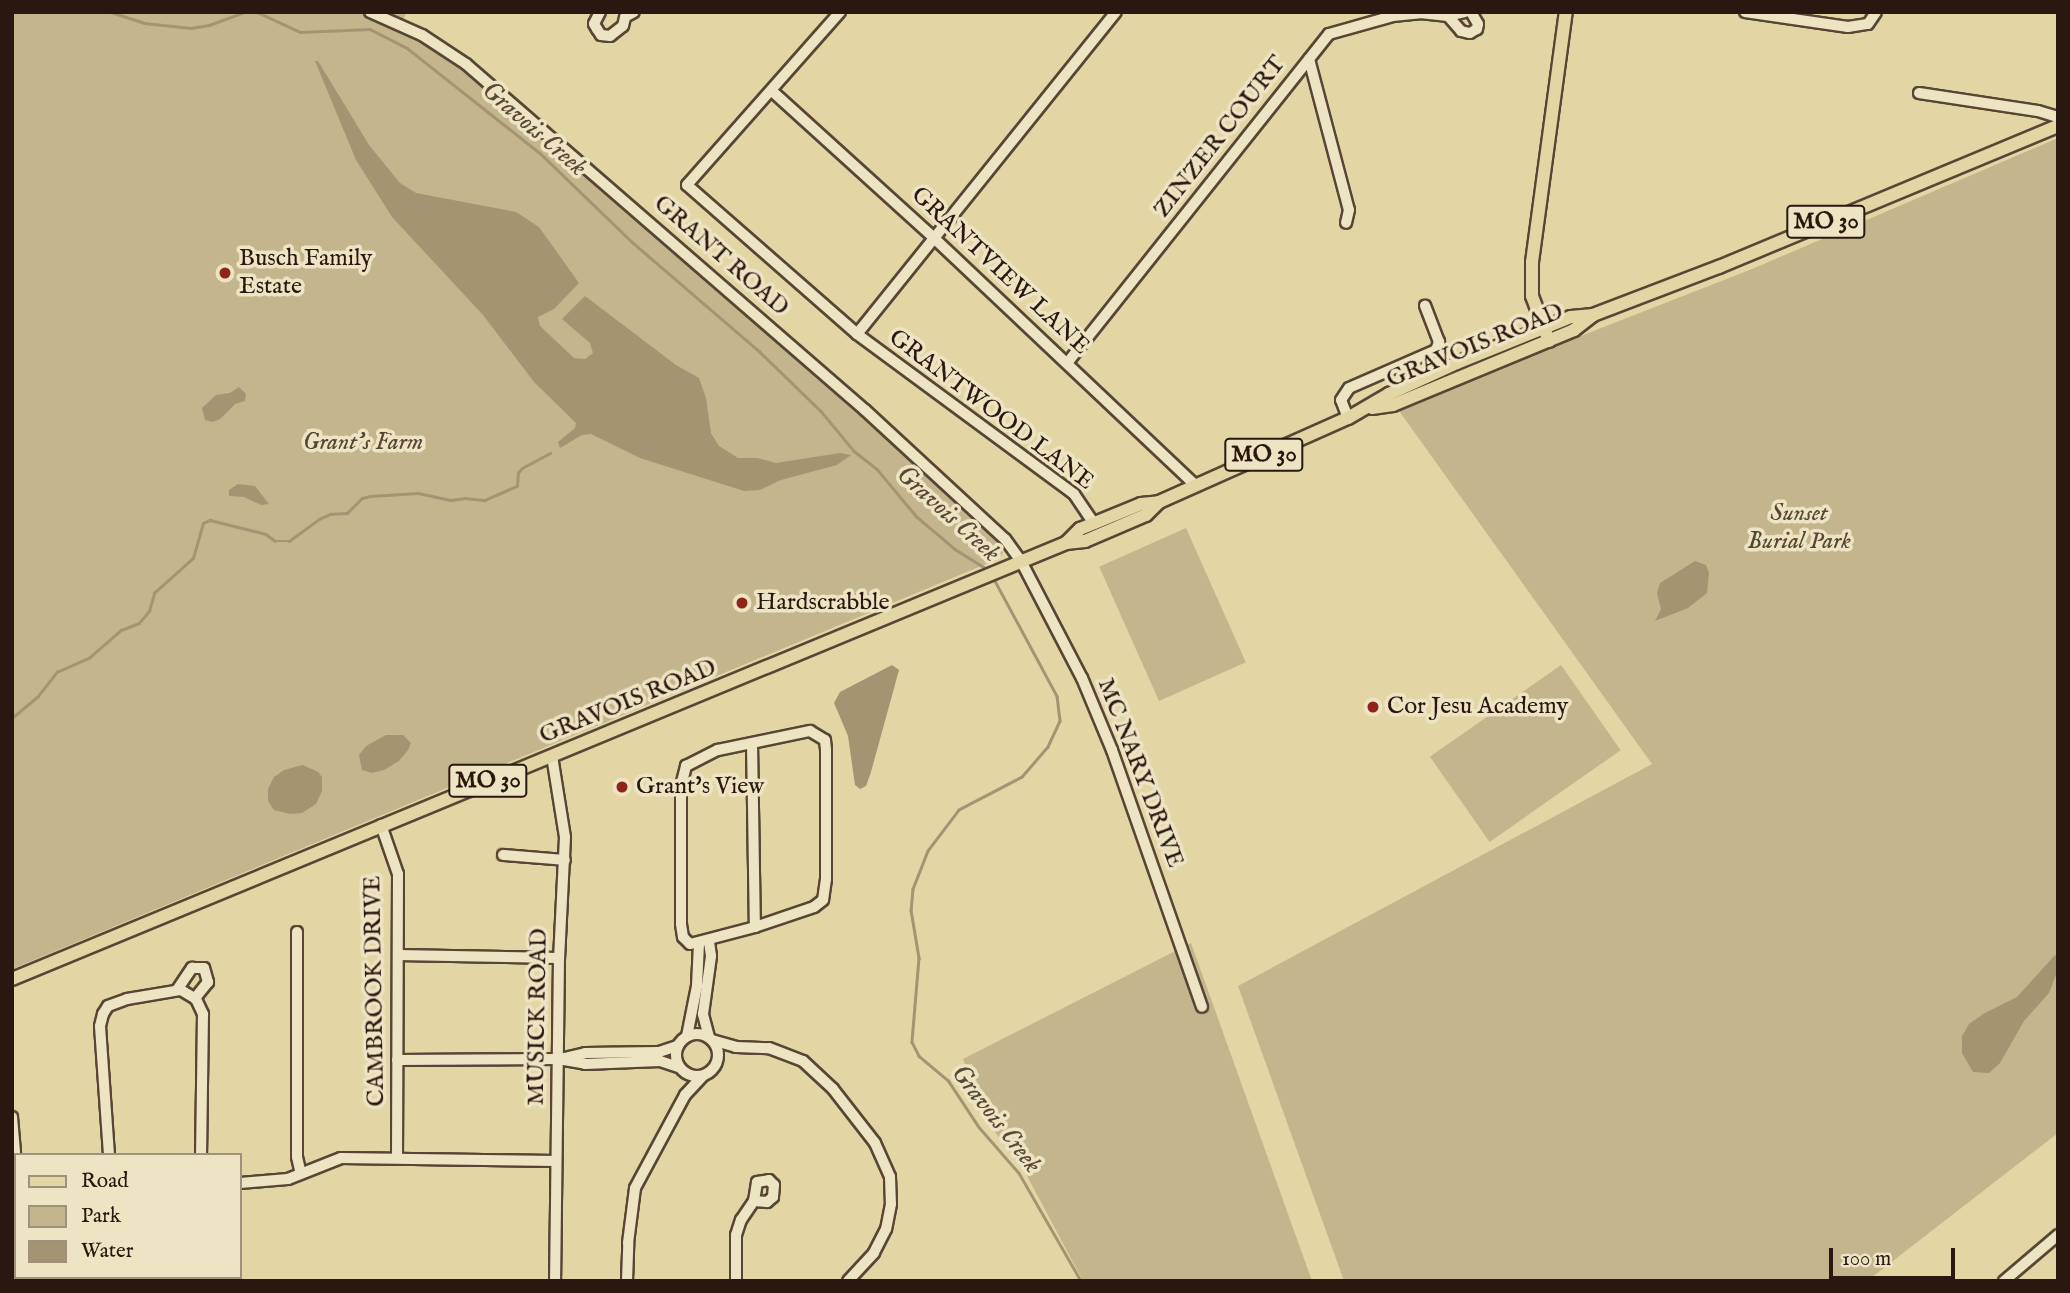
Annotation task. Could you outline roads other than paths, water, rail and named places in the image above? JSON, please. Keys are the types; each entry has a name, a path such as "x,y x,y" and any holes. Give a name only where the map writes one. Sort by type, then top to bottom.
{"main road":[{"path":"1549,341 1534,304 1532,262 1566,12"},
{"name":"GRAVOIS ROAD","path":"1066,542 1080,529 1141,504 1159,502 1348,418 1419,380 1522,336 1571,317 1593,315 1719,267 2058,126"},
{"path":"1522,336 1534,304"},
{"name":"GRAVOIS ROAD","path":"1368,408 1393,405 1549,341 1574,330 1593,315"},
{"name":"GRAVOIS ROAD","path":"12,979 1066,542 1085,541 1146,515 1159,502"}],"street":[{"name":"GRANT ROAD","path":"370,12 422,35 466,64 865,410 994,528 1021,561"},
{"path":"600,12 594,23 601,35 610,36 618,32 625,14"},
{"name":"GRANTWOOD LANE","path":"840,12 687,185 857,334 1074,494 1082,501 1094,524"},
{"name":"GRANTWOOD LANE","path":"857,334 1116,12"},
{"name":"ZINZER COURT","path":"1068,362 1329,34 1363,22 1420,13 1448,16 1465,12"},
{"name":"ZINZER COURT","path":"1448,16 1461,31 1470,33 1477,29 1478,24 1472,12"},
{"path":"1745,12 1849,27 1868,24 1876,12"},
{"path":"1309,59 1349,210 1346,223"},
{"name":"GRANTVIEW LANE","path":"772,91 1068,362 1196,485"},
{"path":"1919,93 2038,111 2058,117"},
{"path":"1348,418 1341,400 1349,388 1436,350 1439,342 1424,306"},
{"name":"MC NARY DRIVE","path":"1021,561 1082,678 1097,714 1202,1007"},
{"path":"810,731 825,740 826,750 826,879 823,900 814,907 755,927 704,943 690,944 683,937 684,772 686,766 718,750 810,731"},
{"path":"752,743 755,927"},
{"name":"MUSICK ROAD","path":"552,756 563,814 565,860 559,958 555,1281"},
{"name":"CAMBROOK DRIVE","path":"381,825 398,874 397,1158"},
{"path":"503,855 565,860"},
{"path":"298,932 297,1157 301,1174"},
{"path":"687,1037 704,943"},
{"path":"704,943 711,956 703,1014 710,1039 718,1052 718,1061"},
{"path":"398,955 559,958"},
{"path":"179,990 192,968 204,968 208,982 195,998"},
{"path":"109,1153 100,1026 103,1014 108,1006 127,999 179,990 195,998 203,1014 201,1153"},
{"path":"558,1059 585,1053 659,1052 678,1046 687,1037 696,1034 736,1047 769,1048 803,1061 833,1089 875,1143 890,1177 888,1217 874,1253 848,1281"},
{"path":"678,1046 676,1059 681,1069 685,1095"},
{"path":"627,1281 628,1243 635,1188 685,1095 703,1076 714,1069 718,1061 736,1047"},
{"path":"397,1059 558,1059 585,1064 660,1061 690,1075 703,1076"},
{"path":"12,1116 15,1153"},
{"path":"242,1183 276,1181 341,1158 556,1161"},
{"path":"736,1281 736,1235 741,1220 754,1201"},
{"path":"2004,1281 2058,1235"}],"water":[{"path":"315,61 318,61 369,145 400,183 416,193 516,212 539,227 579,283 554,309 538,317 540,326 574,358 585,359 593,353 590,343 562,319 585,296 676,365 699,378 706,398 711,433 719,446 738,458 757,458 776,463 840,453 851,455 837,465 781,480 760,490 744,491 640,458 591,434 582,435 560,448 558,442 575,428 576,423 534,382 483,315 392,217 356,160"},
{"path":"239,387 246,394 245,401 235,404 220,419 213,422 205,420 202,408 216,395 230,393"},
{"path":"238,484 255,486 269,504 261,505 244,497 229,496 229,490"},
{"path":"1695,561 1706,565 1709,573 1707,593 1688,608 1655,621 1661,609 1657,593 1660,583"},
{"path":"892,665 899,670 871,772 866,786 860,789 855,785 848,736 834,703 840,692"},
{"path":"386,735 403,735 411,743 408,750 399,761 384,770 372,773 362,770 359,755 366,746"},
{"path":"303,765 322,777 322,791 316,804 302,813 290,814 274,810 268,801 268,789 274,777 284,770"},
{"path":"2055,955 2058,958 2056,975 2049,993 2024,1021 2000,1063 1989,1073 1973,1072 1962,1053 1962,1036 1969,1024 2017,997"}],"waterway":[{"name":"Gravois Creek","path":"111,12 144,23 191,28 209,25 244,12"},
{"name":"Gravois Creek","path":"257,12 300,32 370,29 407,48 540,153 631,241 759,351 821,411 854,451 877,469 917,517 955,549 989,570"},
{"path":"12,718 38,696 57,672 90,657 121,630 139,623 149,611 154,593 193,558 203,523 210,520 266,534 275,541 289,541 319,519 330,514 347,513 362,498 370,496 418,493 451,500 485,500 517,486 518,473 522,468 550,453"},
{"name":"Gravois Creek","path":"994,579 1057,696 1060,721 1048,747 1022,777 959,810 928,851 913,889 911,910 919,958 912,1042 919,1056 948,1080 979,1127 1019,1173 1081,1281"}],"place":[{"name":"Busch Family Estate","path":"225,273"},
{"name":"Hardscrabble","path":"742,603"},
{"name":"Cor Jesu Academy","path":"1373,707"},
{"name":"Grant's View","path":"622,787"}],"park label":[{"name":"Grant's Farm","path":"363,443"},
{"name":"Sunset Burial Park","path":"1799,528"}]}
